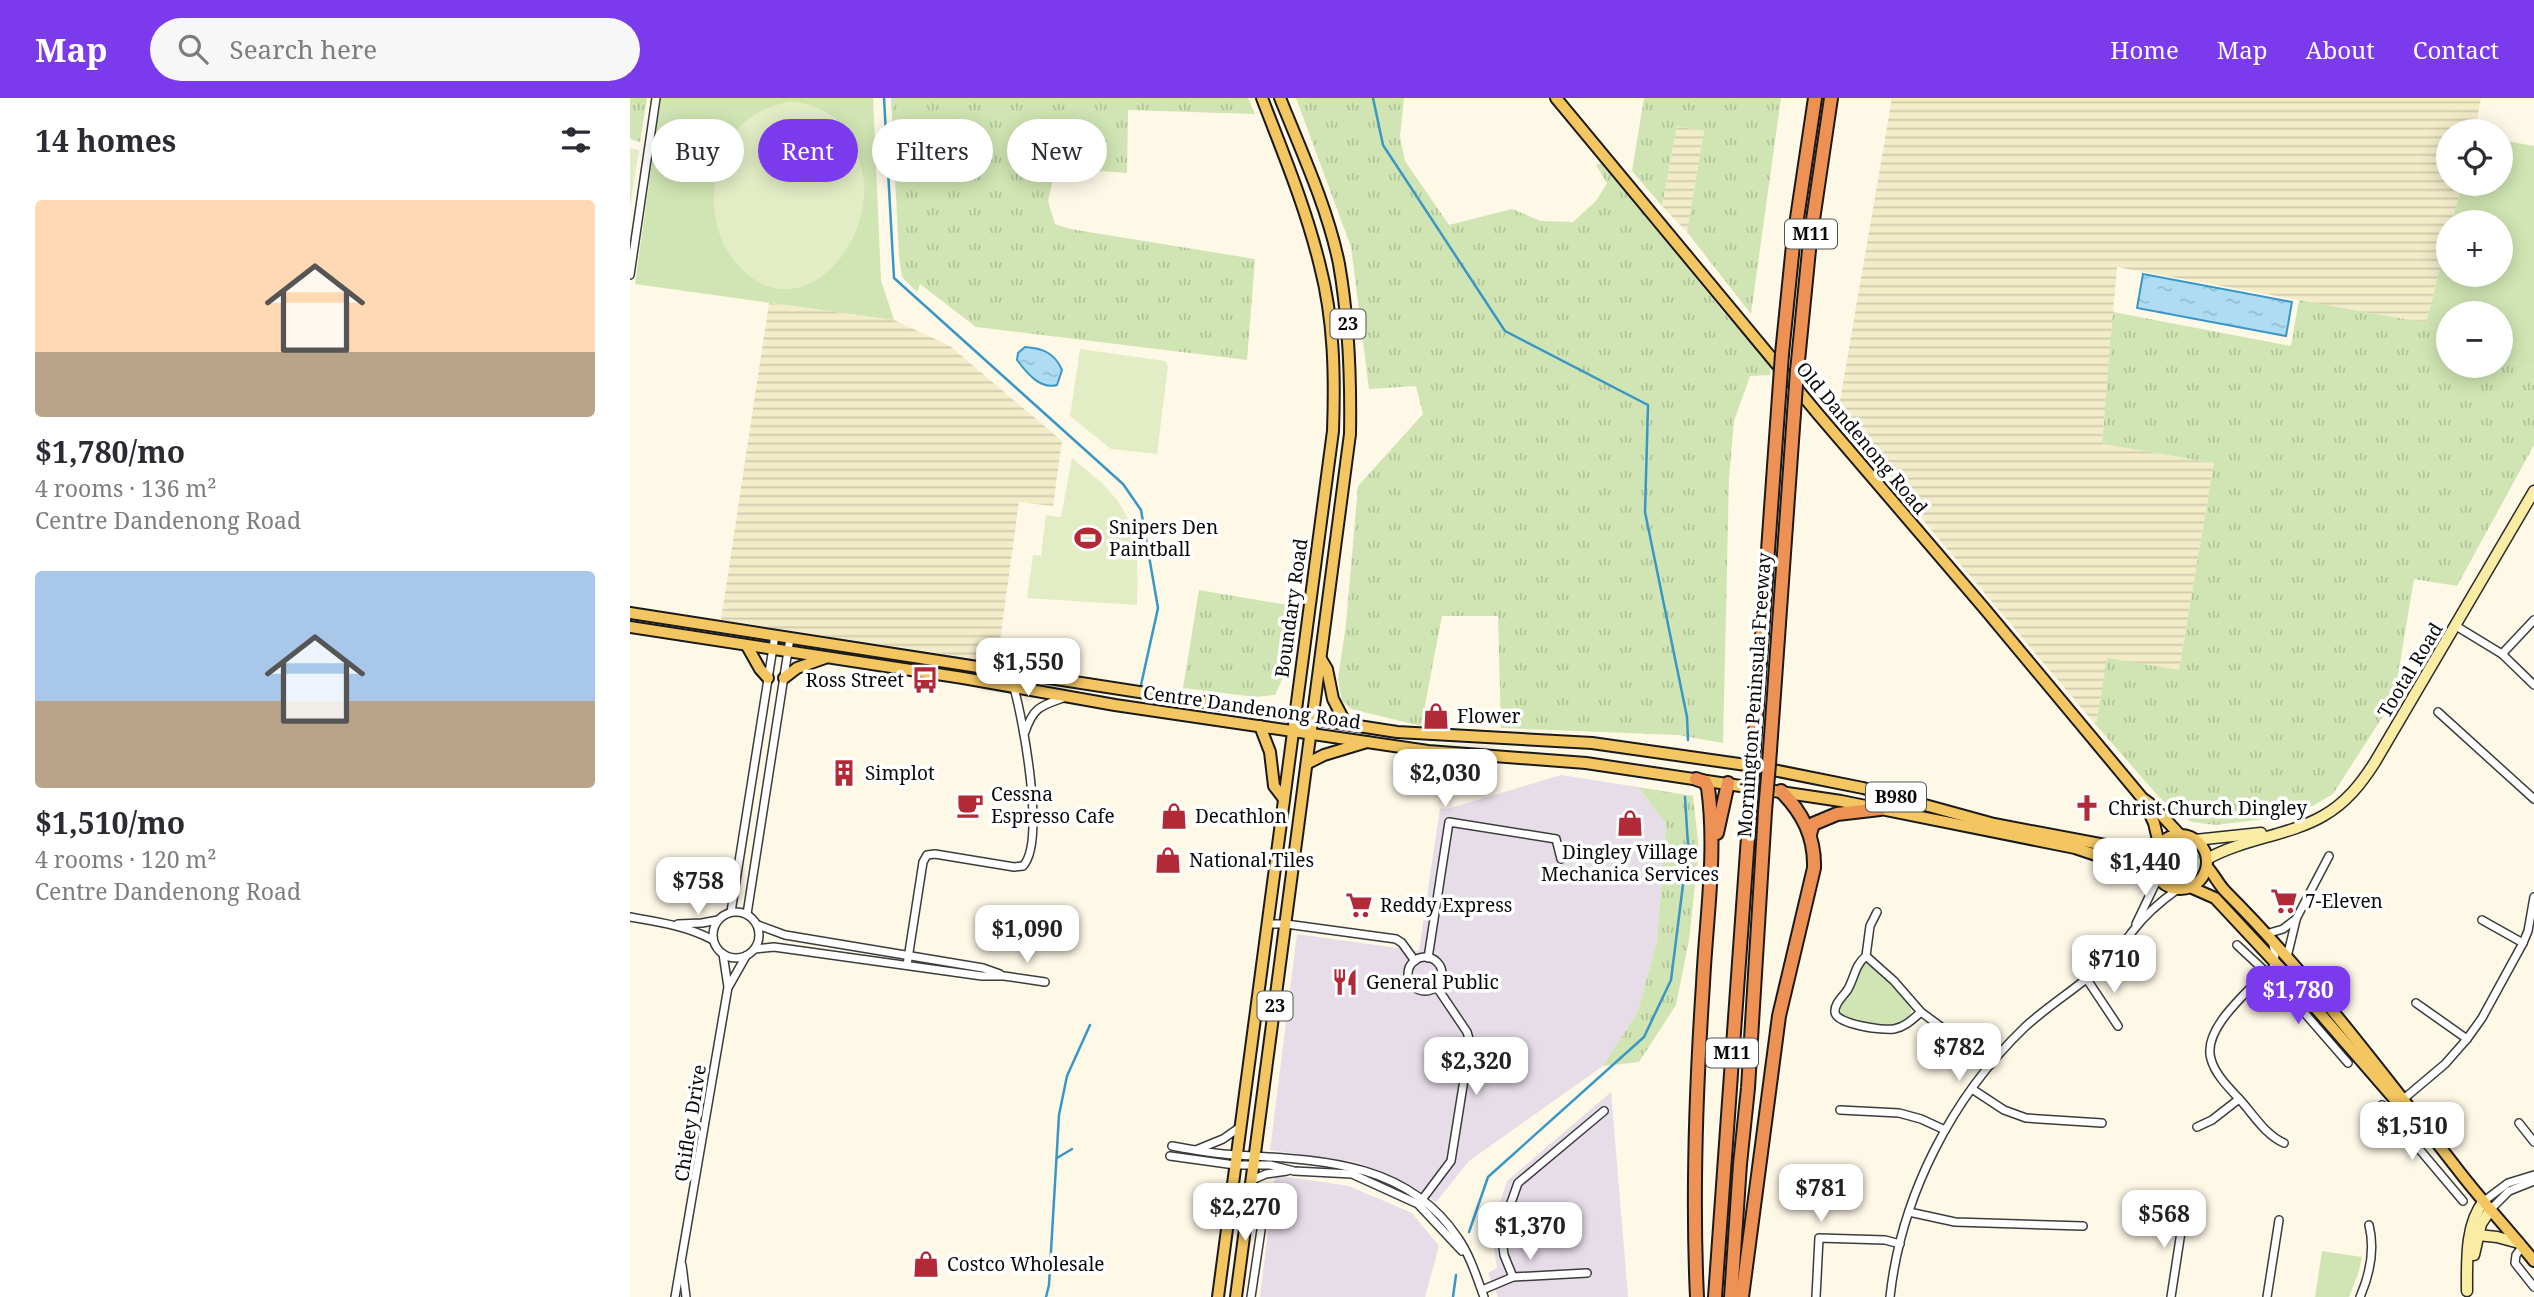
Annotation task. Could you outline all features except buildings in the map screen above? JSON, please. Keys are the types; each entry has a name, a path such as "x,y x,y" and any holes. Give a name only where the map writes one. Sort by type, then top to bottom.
{"highway":[{"name":"Mornington Peninsula Freeway","path":"1715,1297 1782,354 1793,245 1815,98"},
{"name":"Mornington Peninsula Freeway","path":"1731,1297 1797,371 1810,240 1831,98"},
{"path":"1696,779 1704,782 1708,788 1712,858 1697,1076 1697,1297"},
{"path":"1712,858 1728,783"},
{"path":"1742,1297 1779,1016 1814,868 1810,834 1795,805 1781,791"},
{"path":"1810,834 1813,824 1830,816 1880,809"}],"main road":[{"name":"Boundary Road","path":"1217,1297 1333,431 1334,350 1321,266 1301,201 1262,98"},
{"name":"Boundary Road","path":"1236,1297 1350,434 1349,334 1338,262 1317,192 1280,98"},
{"name":"Old Dandenong Road","path":"1556,98 2143,799 2154,823 2157,848"},
{"name":"Tootal Road","path":"2207,863 2228,848 2323,816 2357,789 2534,491"},
{"name":"Centre Dandenong Road","path":"630,612 1430,736 1592,743 1754,764 1863,788 2002,825 2137,851 2157,848"},
{"name":"Centre Dandenong Road","path":"630,627 963,678 1066,697 1460,755 1586,763 1781,791 2075,848 2157,876"},
{"path":"747,646 768,678"},
{"path":"784,678 797,668 825,658"},
{"path":"1321,659 1333,699 1345,724 1341,737"},
{"path":"1260,726 1270,752 1274,786 1284,799"},
{"path":"1308,763 1324,755 1369,742"},
{"path":"1728,783 1754,764 1781,791"},
{"name":"Old Dandenong Road","path":"2143,799 2180,835"},
{"name":"Tootal Road","path":"2196,839 2282,831"},
{"path":"2157,876 2153,865 2157,848 2171,836 2196,839 2203,847 2207,863 2220,886 2287,957 2401,1102 2534,1261"},
{"path":"2184,888 2203,877 2207,863"},
{"name":"B980","path":"2157,876 2167,886 2184,888"},
{"path":"2184,888 2215,898 2401,1102"},
{"path":"1268,919 1280,908 1290,892"},
{"path":"2466,1294 2487,1205"},
{"path":"2466,1294 2471,1234 2476,1212 2487,1205"},
{"path":"2478,1235 2497,1237 2521,1245"}],"street":[{"path":"630,275 656,98"},
{"path":"2502,654 2534,620"},
{"path":"2456,626 2502,654 2534,685"},
{"path":"731,912 775,635"},
{"path":"747,914 790,638"},
{"path":"907,965 923,862 927,855 1014,867 1023,866 1029,860 1034,826 1025,734 1014,688"},
{"path":"1025,734 1036,709 1045,703 1066,697"},
{"path":"2438,712 2534,799"},
{"path":"1428,958 1449,822 1556,839 1561,859"},
{"path":"2287,957 2296,919 2329,856"},
{"path":"2133,930 2157,876"},
{"path":"1890,1297 1909,1212 1945,1130 1972,1089 1991,1064 2044,1010 2114,956 2133,930 2158,905 2184,888"},
{"path":"2401,1102 2445,1064 2482,1018 2523,943 2534,897"},
{"path":"671,924 718,920 731,912 747,914 758,925 785,935 983,968 1004,976"},
{"path":"1877,912 1870,926 1867,956 1857,966 1850,984 1837,1004 1836,1018 1849,1024 1886,1030 1903,1026 1921,1012"},
{"path":"630,917 700,932 713,940 723,954 738,958 755,949 760,937 758,925"},
{"path":"1268,919 1286,924 1396,939 1415,961"},
{"path":"2284,1143 2269,1134 2213,1065 2210,1040 2217,1026 2266,972 2273,968 2275,963 2269,937 2296,919"},
{"path":"713,940 718,920"},
{"path":"2482,920 2523,943"},
{"path":"2237,945 2266,972 2348,1063"},
{"path":"755,949 774,947 982,976 1045,982"},
{"path":"2262,949 2266,972"},
{"name":"Chifley Drive","path":"723,954 729,987"},
{"name":"Chifley Drive","path":"675,1297 729,987 746,956"},
{"path":"1867,956 1921,1012 1991,1064"},
{"path":"1428,958 1438,963 1441,980 1437,986 1426,991 1411,983 1409,971 1415,961 1428,958"},
{"path":"2086,978 2118,1026"},
{"path":"1420,1202 1451,1161 1470,1042 1467,1031 1437,986"},
{"path":"2416,1003 2466,1039"},
{"path":"1972,1089 2004,1110 2026,1118 2102,1123"},
{"path":"2197,1127 2212,1121 2239,1098"},
{"path":"2382,1105 2463,1201"},
{"path":"1840,1110 1899,1113 1945,1130"},
{"path":"1513,1278 1504,1255 1502,1231 1518,1183 1604,1111"},
{"path":"2519,1123 2534,1142"},
{"path":"1195,1150 1223,1139 1240,1127"},
{"path":"1172,1146 1235,1160"},
{"path":"1170,1156 1235,1160 1297,1158 1342,1164 1394,1182 1458,1238 1483,1294 1513,1278 1587,1273"},
{"path":"1254,1160 1294,1171"},
{"path":"2443,1176 2455,1166"},
{"path":"1251,1297 1264,1210 1262,1198 1252,1182 1266,1174 1294,1171 1352,1174 1420,1202"},
{"path":"2487,1205 2508,1183 2534,1175"},
{"path":"2487,1205 2509,1191 2534,1181"},
{"path":"2171,1297 2185,1206"},
{"path":"1909,1212 1955,1222 2083,1226"},
{"path":"2267,1297 2278,1220"},
{"path":"2360,1297 2372,1252 2369,1225"},
{"path":"1816,1297 1819,1238 1885,1240 1900,1244"},
{"path":"2521,1245 2515,1263 2534,1287"},
{"name":"Chifley Drive","path":"682,1264 686,1297"}],"shaded area":[{"path":"1892,98 2481,98 2477,119 2436,119 2436,196 2459,196 2455,210 2436,210 2436,284 2426,323 2117,267 2102,444 2214,463 2179,670 2107,659 2096,725 1837,418"},
{"path":"1677,126 1704,131 1687,232 1662,206"},
{"path":"769,303 894,320 950,346 1062,441 1053,506 1019,502 997,662 721,620"},
{"path":"1561,775 1638,787 1666,824 1657,941 1638,1011 1603,1066 1469,1161 1436,1202 1410,1185 1355,1162 1270,1150 1297,934 1419,951 1440,808 1447,809"},
{"path":"1611,1092 1628,1297 1498,1297 1488,1273 1497,1268 1491,1230 1507,1181"},
{"path":"1275,1175 1349,1186 1412,1213 1439,1246 1425,1297 1260,1297"}],"green space":[{"path":"630,98 647,98 640,142 630,139"},
{"path":"661,98 873,98 872,182 877,182 881,280 894,320 635,284 651,170 651,182 744,182 744,119 658,119"},
{"path":"891,98 1248,98 1255,114 1128,110 1127,173 1107,172 1107,119 1007,119 1007,182 1052,182 1048,201 1055,224 1070,229 1255,259 1247,360 976,327 920,284 917,292 902,277 895,182 993,182 993,119 892,119"},
{"path":"1296,98 1404,98 1400,137 1405,161 1449,225 1512,209 1541,221 1573,222 1596,201 1607,183 1596,165 1602,163 1725,314 1771,363 1770,375 1750,376 1734,421 1729,478 1723,743 1678,735 1501,728 1498,616 1442,616 1421,726 1351,709 1342,701 1338,679 1346,624 1358,486 1423,414 1416,386 1369,389 1351,247"},
{"path":"1644,98 1781,98 1751,314 1687,232 1704,131 1677,126 1662,206 1632,171"},
{"path":"790,101 802,103 823,110 836,119 758,119 758,182 858,182 858,156 863,175 862,212 853,238 838,261 819,278 797,288 774,288 750,277 728,252 720,237 716,220 715,182 744,182 744,123 773,106"},
{"path":"2513,142 2534,146 2534,367 2513,364 2513,301 2436,301 2436,344 2426,323 2436,284 2436,287 2513,287 2513,210 2455,210 2459,196 2513,196"},
{"path":"630,148 639,150 630,207"},
{"path":"2299,300 2426,323 2436,344 2436,378 2513,378 2513,364 2534,367 2534,445 2457,586 2414,579 2394,699 2333,794 2302,812 2280,817 2216,825 2192,822 2165,804 2096,725 2107,658 2179,670 2214,463 2102,444 2113,312 2291,346"},
{"path":"1080,349 1165,361 1168,366 1157,454 1111,449 1070,416"},
{"name":"Snipers Den Paintball","path":"1072,458 1112,493 1130,523 1136,550 1137,605 1027,598 1033,555 1041,556 1046,515 1061,517"},
{"path":"1199,590 1293,606 1285,673 1275,695 1255,697 1183,688"},
{"path":"1638,787 1693,796 1699,850 1689,940 1676,1005 1639,1062 1603,1066 1638,1011 1657,941 1666,824"},
{"path":"2180,839 2196,846 2203,862 2196,878 2180,885 2164,878 2157,862 2164,846"},
{"path":"1866,963 1883,974 1905,995 1911,1010 1910,1018 1900,1023 1878,1026 1845,1020 1838,1012 1862,964"},
{"path":"2322,1251 2362,1257 2349,1297 2315,1297"}],"water":[{"path":"2143,274 2292,302 2286,336 2137,308"},
{"path":"1025,347 1042,350 1056,359 1062,370 1057,385 1045,385 1025,370 1017,360 1018,353"}],"waterway":[{"path":"884,98 894,278 1123,484 1141,510 1158,608 1141,685"},
{"path":"1373,98 1383,145 1505,331 1648,405 1645,512 1687,717 1688,740"},
{"path":"1469,1232 1488,1177 1644,1037 1671,980 1688,845 1685,797"},
{"path":"1046,1297 1049,1285 1059,1115 1067,1076 1090,1025"},
{"path":"1057,1158 1072,1149"},
{"path":"1453,1297 1456,1275"}],"place":[{"name":"Snipers Den Paintball","path":"1088,538"},
{"name":"Ross Street","path":"925,680"},
{"name":"Flower","path":"1436,716"},
{"name":"Simplot","path":"844,773"},
{"name":"Cessna Espresso Cafe","path":"970,805"},
{"name":"Christ Church Dingley","path":"2087,808"},
{"name":"Decathlon","path":"1174,816"},
{"name":"Dingley Village Mechanica Services","path":"1630,823"},
{"name":"National Tiles","path":"1168,860"},
{"name":"7-Eleven","path":"2284,901"},
{"name":"Reddy Express","path":"1359,905"},
{"name":"General Public","path":"1345,982"},
{"name":"Costco Wholesale","path":"926,1264"}]}
